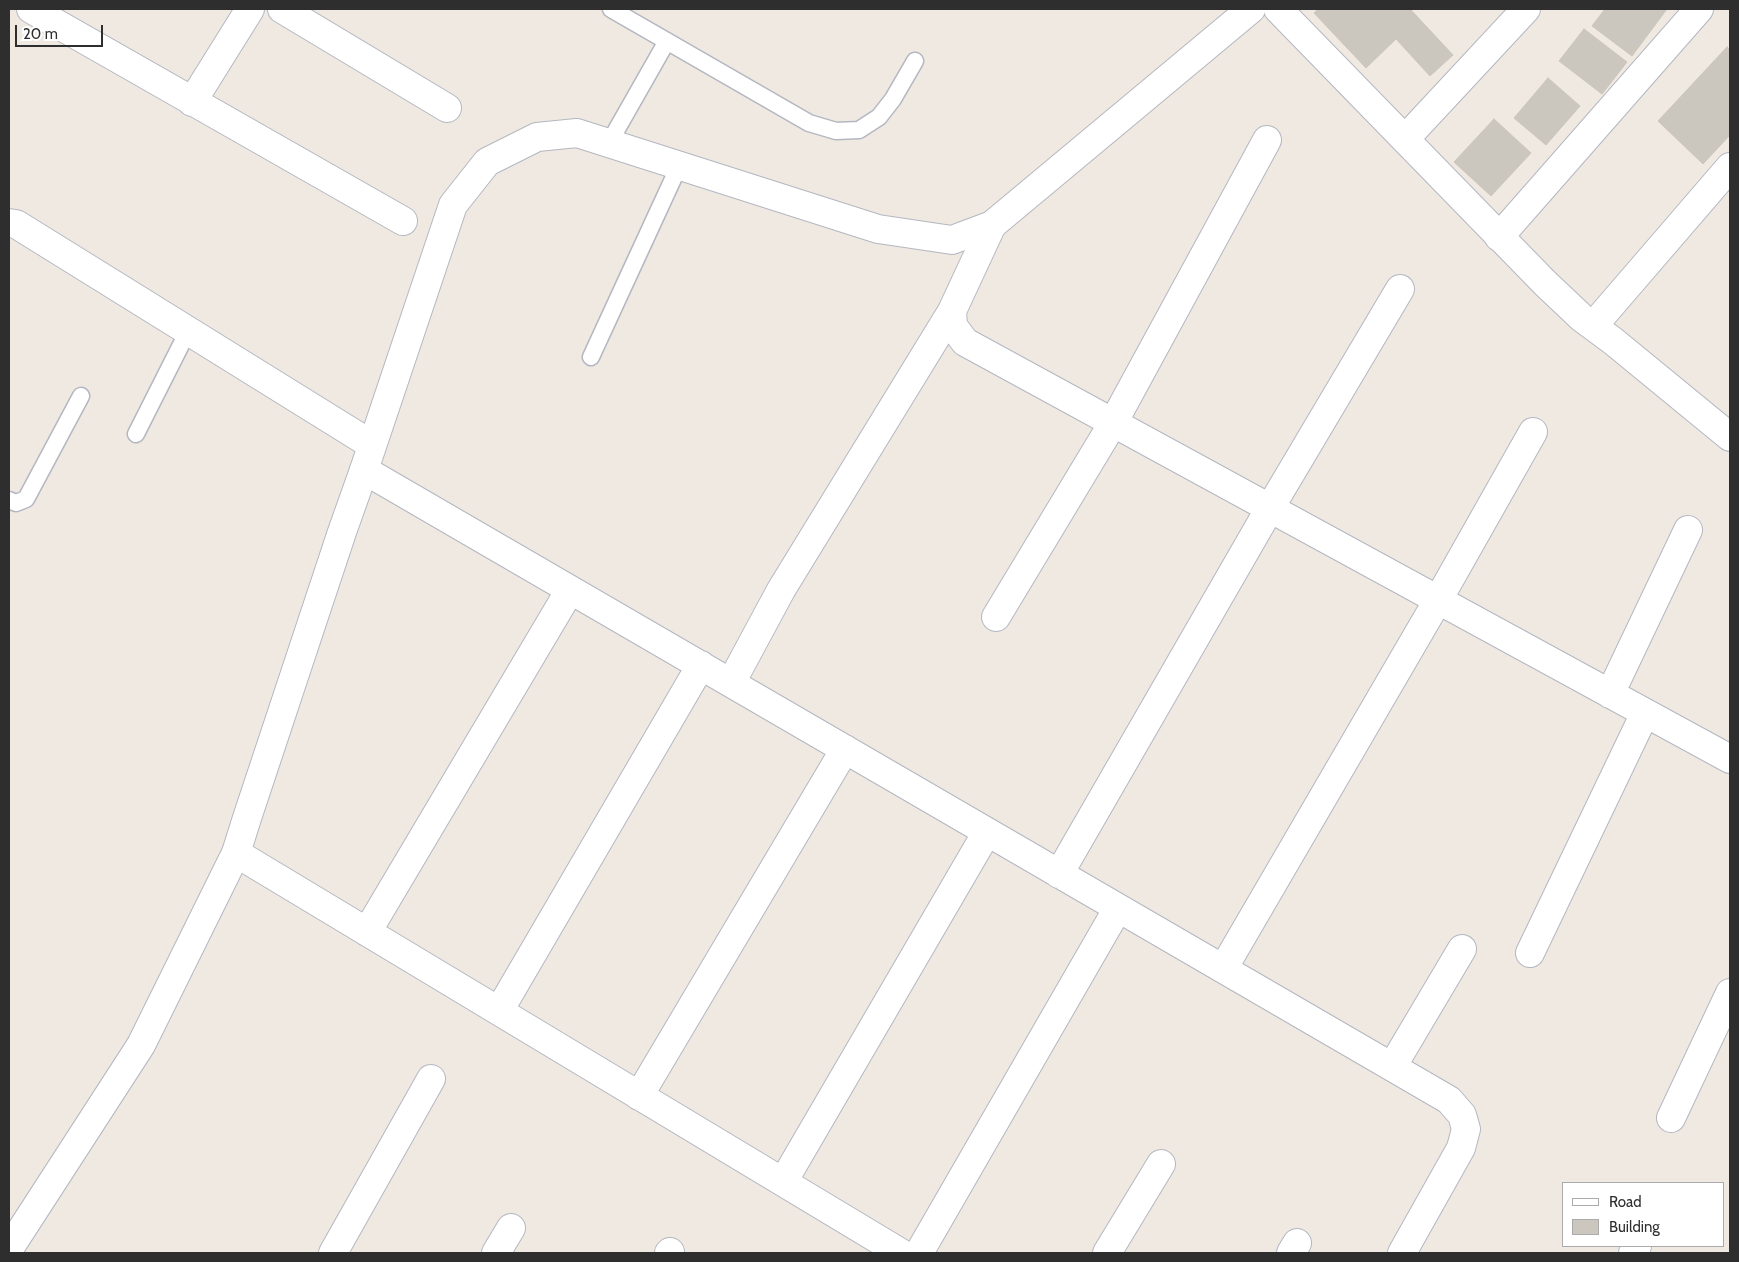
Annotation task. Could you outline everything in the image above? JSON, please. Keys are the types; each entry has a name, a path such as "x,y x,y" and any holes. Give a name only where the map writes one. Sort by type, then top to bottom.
{"street":[{"path":"31,9 403,221"},
{"path":"192,102 250,9"},
{"path":"282,9 447,108"},
{"path":"9,1252 141,1045 236,853 246,818 453,205 487,162 537,137 577,133 878,229 952,240 992,225 1251,9"},
{"path":"1278,9 1545,283 1593,326 1727,427"},
{"path":"1405,140 1526,9"},
{"path":"1499,237 1699,9"},
{"path":"996,617 1113,423 1267,140"},
{"path":"1593,326 1730,166"},
{"path":"9,223 16,224 188,331 368,458 570,590 1449,1100 1462,1114 1466,1129 1461,1148 1402,1253"},
{"path":"731,683 781,590 952,311 992,225"},
{"path":"1059,874 1270,508 1400,288"},
{"path":"952,311 953,326 965,342 1730,759"},
{"path":"1223,969 1438,600 1533,432"},
{"path":"1610,694 1688,530"},
{"path":"367,932 570,590"},
{"path":"499,1011 701,666"},
{"path":"1530,954 1645,713"},
{"path":"639,1096 845,749"},
{"path":"783,1182 987,832"},
{"path":"236,853 901,1253"},
{"path":"919,1253 1118,908"},
{"path":"1392,1067 1462,949"},
{"path":"1671,1118 1730,993"},
{"path":"333,1253 431,1079"},
{"path":"1108,1253 1161,1164"},
{"path":"496,1253 511,1228"}],"lane":[{"path":"611,9 809,123 836,131 859,130 879,117 893,99 915,61"},
{"path":"609,143 667,41"},
{"path":"591,356 679,166"},
{"path":"136,434 188,331"},
{"path":"9,500 16,503 26,499 81,396"}],"building":[{"path":"1318,9 1412,9 1453,55 1430,76 1396,39 1366,68 1314,13"},
{"path":"1605,9 1667,9 1632,56 1592,26"},
{"path":"1584,29 1627,62 1602,94 1559,61"},
{"path":"1727,47 1730,50 1730,135 1703,164 1658,121"},
{"path":"1548,78 1580,106 1546,145 1514,118"},
{"path":"1494,119 1531,153 1491,196 1454,162"}]}
